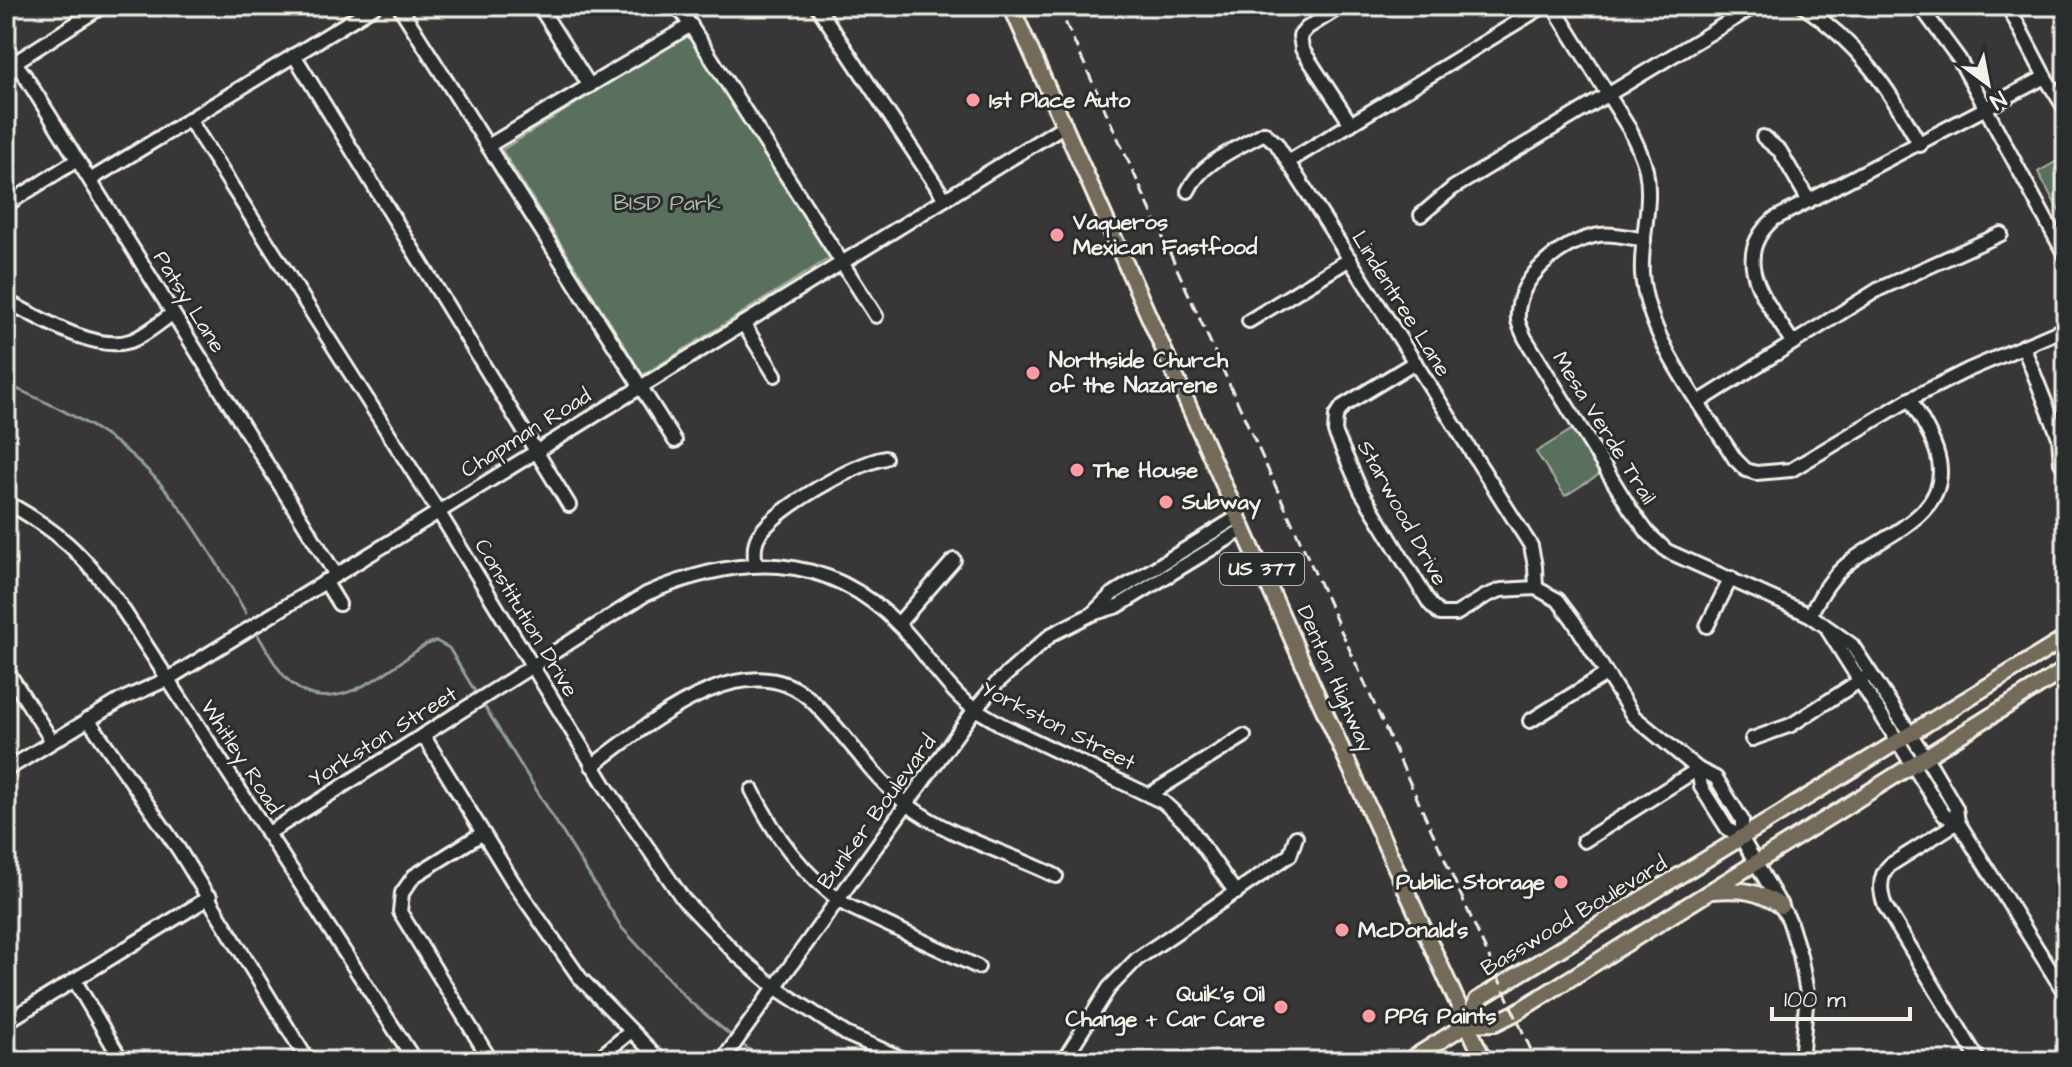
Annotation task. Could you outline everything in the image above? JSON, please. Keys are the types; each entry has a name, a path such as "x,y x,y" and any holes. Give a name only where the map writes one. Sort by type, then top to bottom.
{"main road":[{"name":"Denton Highway","path":"1011,6 1318,697 1484,1061"},
{"name":"Basswood Boulevard","path":"1467,1024 1477,1000 2066,638"},
{"path":"2036,658 2049,679"},
{"path":"1408,1061 1467,1024 1495,1023 1505,1018 2066,669"},
{"path":"1708,892 1739,889 1758,893 1781,906"}],"street":[{"path":"10,65 103,6"},
{"path":"90,180 375,6"},
{"path":"399,6 675,441"},
{"path":"539,6 590,86"},
{"path":"678,6 876,316"},
{"path":"817,6 945,199"},
{"path":"1342,6 1307,28 1300,36 1302,49 1351,124"},
{"path":"1288,162 1544,6"},
{"path":"1553,6 1635,141 1646,171 1642,272 1650,313 1699,402 1735,459 1746,470 1767,474 1791,470 1910,399 2066,328"},
{"path":"1421,215 1453,188 1755,6"},
{"path":"1803,6 1838,33 1873,69 1898,104 1920,145"},
{"path":"1920,6 1959,59 2066,257"},
{"path":"2008,6 2066,110"},
{"path":"488,146 691,25"},
{"name":"Patsy Lane","path":"6,51 10,65 77,160 172,314 330,578 339,604"},
{"path":"294,55 569,505"},
{"path":"1792,342 1755,278 1752,252 1762,230 1774,219 2045,77"},
{"name":"Constitution Drive","path":"189,119 438,511 592,766 694,913 776,988 846,1034 908,1061"},
{"name":"Chapman Road","path":"6,770 121,700 168,679 1065,125"},
{"name":"Lindentree Lane","path":"1188,191 1193,179 1207,167 1264,133 1276,143 1531,546 1536,588"},
{"path":"1763,137 1780,151 1809,201"},
{"path":"6,205 77,160"},
{"path":"1699,402 1879,289 2001,234"},
{"name":"Mesa Verde Trail","path":"1644,240 1604,235 1577,242 1562,250 1531,277 1524,292 1518,321 1525,338 1648,533 1667,551 1810,615 1852,645 1866,677 1905,739 1912,765 1944,815 1958,822"},
{"path":"1249,321 1350,259"},
{"path":"6,301 71,332 115,344 140,336 172,314"},
{"path":"743,323 775,375"},
{"path":"2023,346 2059,437 2061,463"},
{"name":"Starwood Drive","path":"1415,362 1343,406 1336,416 1335,432 1361,491 1430,604 1440,614 1456,614 1501,590 1536,588"},
{"path":"1810,615 1824,589 1839,571 1915,519 1935,495 1940,477 1937,452 1910,399"},
{"path":"755,565 758,536 787,510 861,465 885,458"},
{"name":"Whitley Road","path":"6,502 38,519 81,554 118,602 415,1061"},
{"name":"Bunker Boulevard","path":"722,1061 975,709 997,683 1052,634 1092,614 1118,606 1162,571 1242,522"},
{"path":"898,624 954,560"},
{"name":"Yorkston Street","path":"267,834 646,594 682,578 755,565 796,568 835,579 851,588 898,624 950,687 975,709 1163,802 1188,825 1236,893"},
{"path":"1707,626 1731,578"},
{"path":"1536,588 1558,600 1633,716 1698,769 1701,787 1727,828 1742,839 1789,920 1807,993 1801,1061"},
{"path":"6,669 52,741"},
{"path":"1530,721 1606,674"},
{"path":"1752,739 1791,725 1866,677"},
{"path":"592,766 673,709 721,685 745,679 773,682 787,686 812,701 907,804 933,822 1056,876"},
{"path":"88,719 210,897 308,1061"},
{"path":"423,735 513,882 580,978 661,1061"},
{"path":"1149,795 1244,736"},
{"name":"Mesa Verde Trail","path":"1905,739 1926,756 1956,808 1958,822 2066,995"},
{"path":"1584,841 1698,769"},
{"path":"752,790 771,829 785,847 812,877 839,900 978,967"},
{"path":"1958,822 1890,865 1885,870 1881,888 1885,906 1979,1061"},
{"path":"483,833 414,876 402,893 400,912 491,1061"},
{"path":"1063,1061 1109,988 1137,959 1290,855 1296,837"},
{"path":"6,1022 210,897"},
{"path":"75,981 122,1061"},
{"path":"595,1061 630,1032"}],"green space":[{"name":"BISD Park","path":"691,32 831,257 643,375 502,150"},
{"path":"2066,156 2066,210 2060,213 2038,172"},
{"path":"1576,427 1603,472 1565,496 1536,452"}],"waterway":[{"path":"6,384 89,425 136,459 190,521 246,613"},
{"path":"258,635 284,676 306,692 323,696 359,688 436,641 449,648 476,693"},
{"path":"483,704 622,928 689,1001 734,1038"},
{"path":"744,1046 766,1061"}],"railway":[{"path":"1058,6 1536,1061"}],"place":[{"name":"1st Place Auto","path":"973,100"},
{"name":"Vaqueros Mexican Fastfood","path":"1057,235"},
{"name":"Northside Church of the Nazarene","path":"1033,373"},
{"name":"The House","path":"1077,470"},
{"name":"Subway","path":"1166,502"},
{"name":"Public Storage","path":"1561,882"},
{"name":"McDonald's","path":"1342,930"},
{"name":"Quik's Oil Change + Car Care","path":"1281,1007"},
{"name":"PPG Paints","path":"1369,1016"}]}
